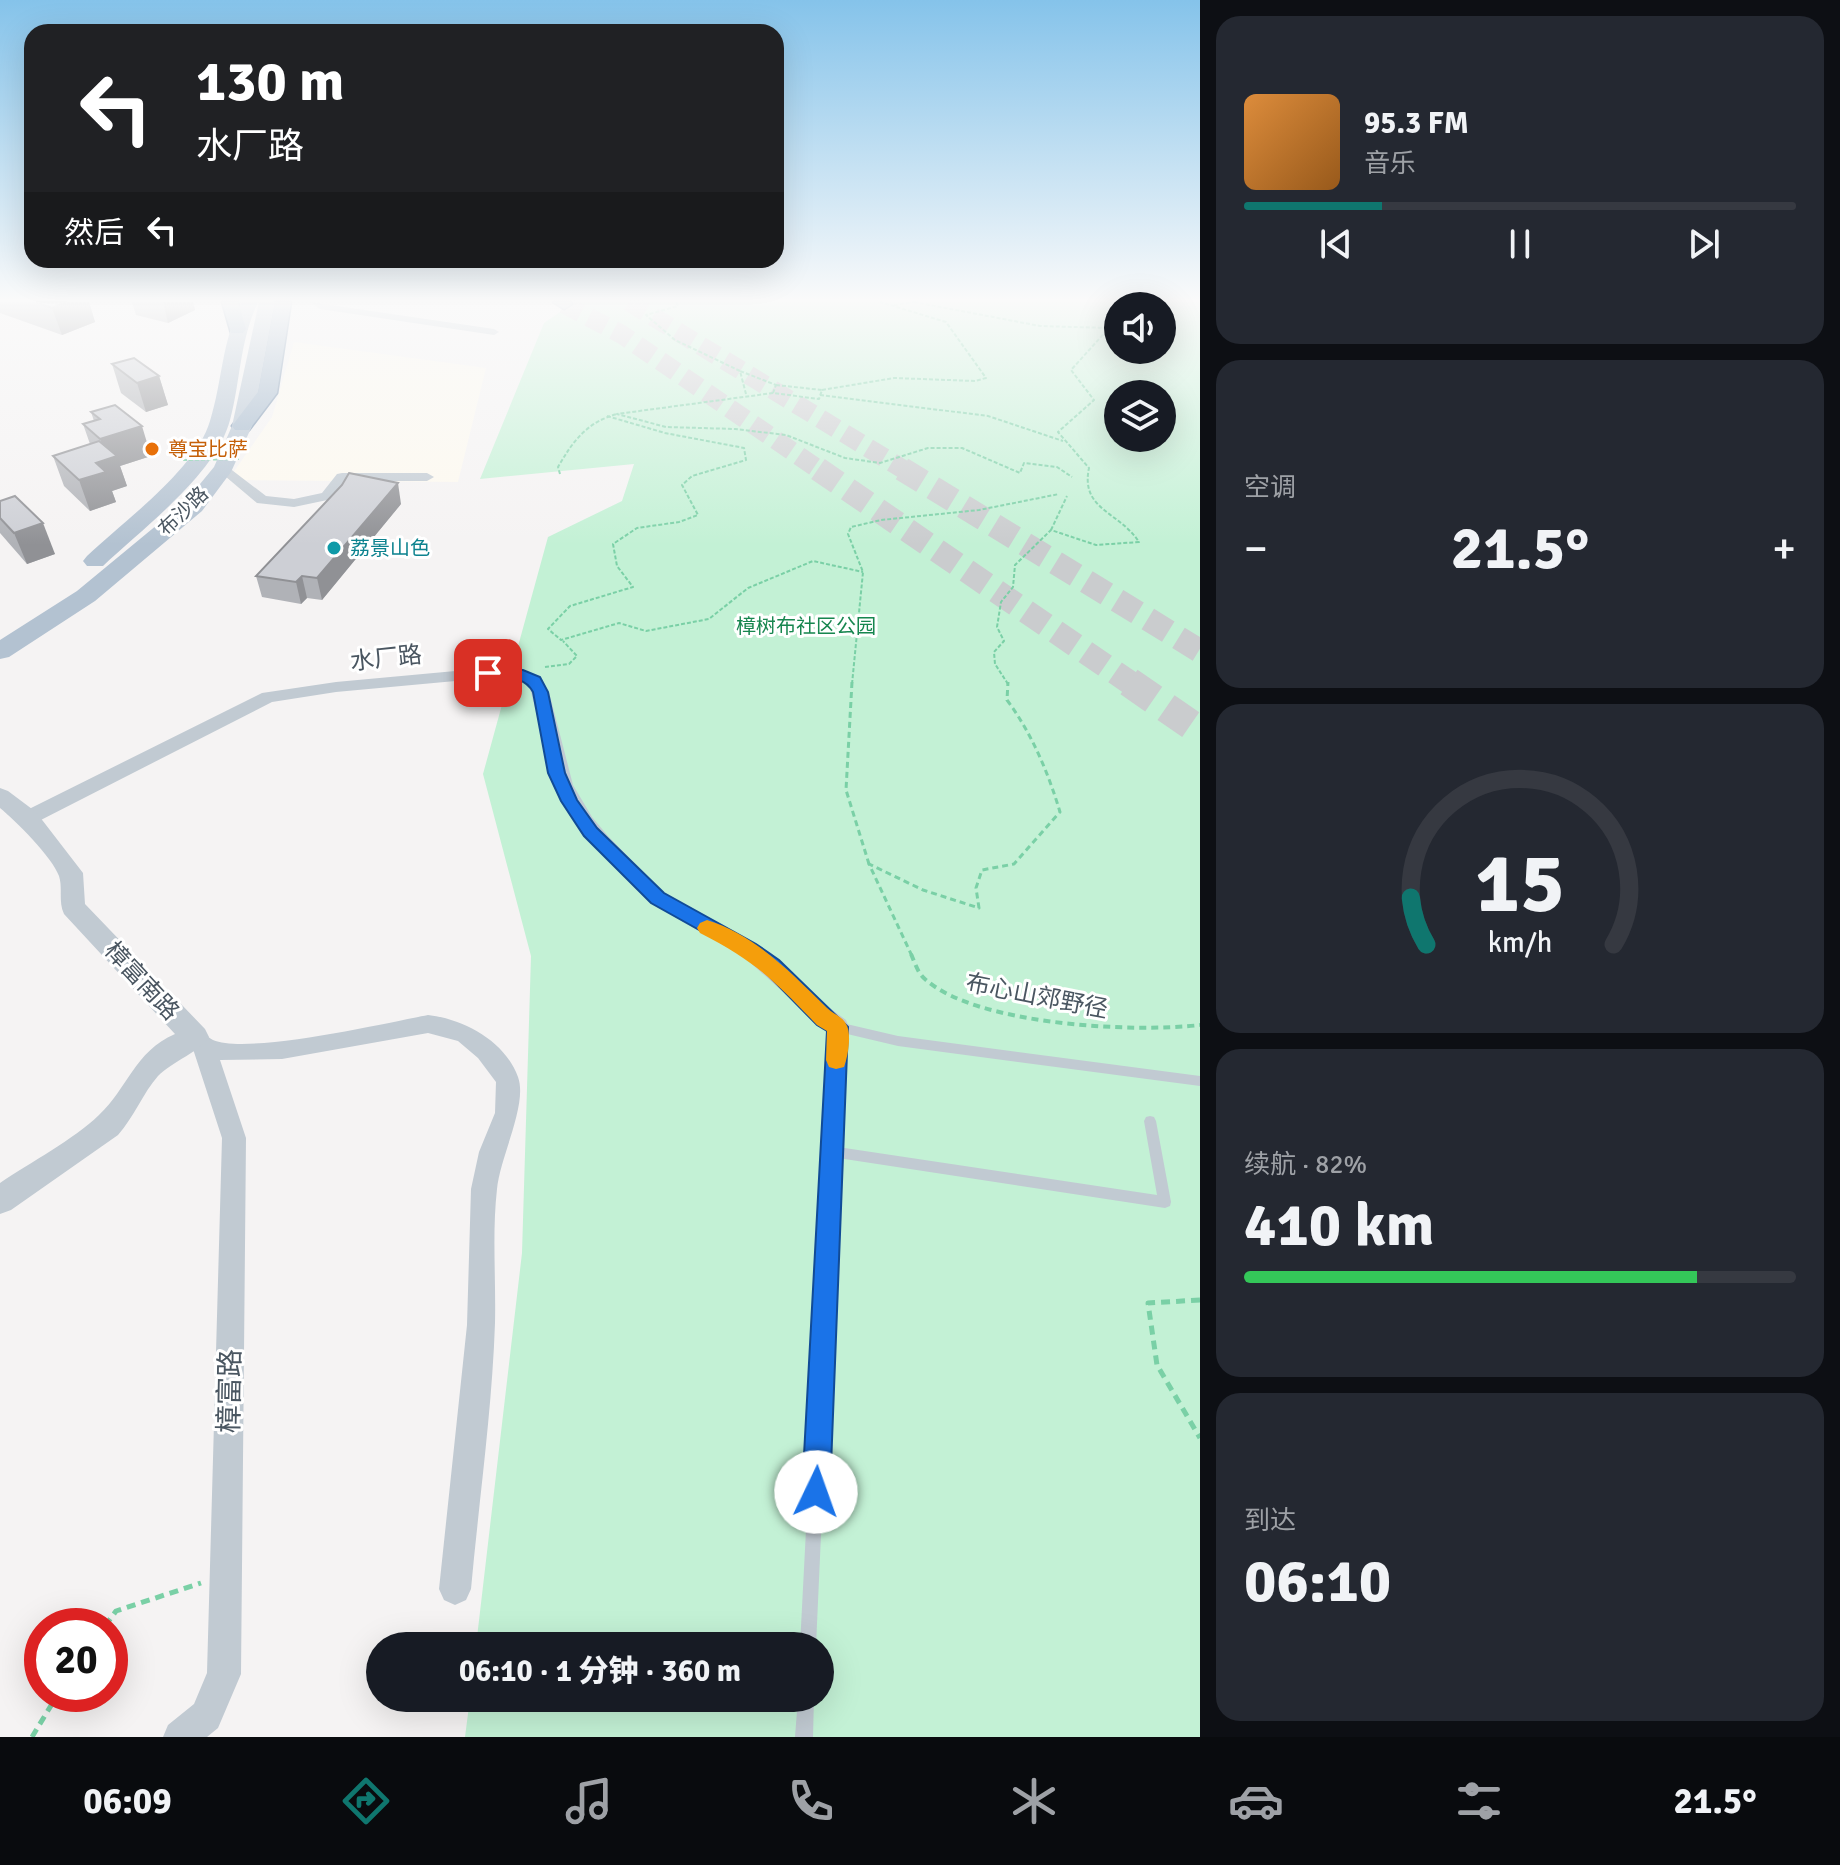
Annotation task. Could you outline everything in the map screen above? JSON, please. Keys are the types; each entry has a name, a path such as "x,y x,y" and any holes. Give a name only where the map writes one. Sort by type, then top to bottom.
{"highway":[{"path":"242,426 267,393 269,383"}],"main road":[{"name":"布沙路","path":"3,641 118,543 203,459 220,422 227,383"},
{"name":"布沙路","path":"3,641 86,596 194,506 231,463 251,383"}],"street":[{"path":"231,463 262,500 294,503 327,496 342,477 427,477"},
{"path":"325,517 339,501"},
{"name":"水厂路","path":"28,818 268,697 428,677 488,673 523,675 534,680 540,692 557,773 569,801 591,832 657,898 761,957 824,1019 838,1027"},
{"name":"樟富南路","path":"0,796 28,818 71,873 73,907 200,1043"},
{"path":"200,1043 225,1055 437,1025 466,1034 486,1051 508,1080 507,1113 491,1152 484,1189 481,1325 455,1589"},
{"name":"樟富南路","path":"0,1200 108,1126 122,1110 147,1069 175,1046 200,1043"},
{"name":"樟富路","path":"180,1737 206,1716 224,1674 234,1138 200,1043"}],"lane":[{"path":"809,1632 838,1027 898,1041 1200,1081"},
{"path":"832,1152 1165,1202 1150,1121"},
{"path":"804,1737 805,1712"}],"path":[{"path":"743,383 746,394"},
{"path":"771,383 822,390"},
{"path":"560,474 558,467 579,431 607,416 668,411 696,402 746,394 773,393 819,399 822,388 854,383"},
{"path":"1051,530 1096,545 1139,542 1135,531 1101,510 1089,495 1084,479 1089,468 1058,432 1069,419 1087,410 1094,400 1081,383"},
{"path":"773,393 776,385"},
{"path":"820,395 988,416 1065,442"},
{"path":"617,414 666,427 735,429 786,435 845,458 880,463 928,448 962,448 1020,473 1024,463 1048,465 1072,477"},
{"path":"544,667 569,664 577,656 548,629 570,606 633,587 617,566 613,544 637,528 679,522 698,515 682,485 692,476 746,460 744,448 665,433 607,416"},
{"path":"183,460 231,463"},
{"path":"863,572 848,534 851,527 875,519 928,517 1021,504 1059,494"},
{"path":"869,864 923,890 979,908 976,888 982,870 1014,864 1060,812 1051,781 1025,724 1007,700 1008,682 995,664 994,652 1004,641 997,627 1001,602 1013,587 1015,565 1051,530 1067,496"},
{"path":"561,640 619,623 646,631 709,619 748,588 813,561 863,572"},
{"name":"布心山郊野径","path":"863,572 847,729 846,790 875,887 903,934 923,978 952,999 1052,1020 1119,1029 1200,1025"},
{"path":"1200,1300 1148,1303 1150,1341 1164,1381 1194,1424 1200,1438"},
{"path":"125,1608 226,1574"},
{"path":"32,1737 47,1712"}],"shaded area":[{"path":"282,383 482,383 458,482 228,480 272,417"}],"green space":[{"name":"樟树布社区公园","path":"519,383 1104,383 1104,452 1176,452 1176,383 1200,383 1200,1737 465,1737 468,1712 834,1712 834,1632 478,1632 522,1253 531,956 483,774 548,537 622,501 634,464 480,479"}],"building":[{"path":"115,405 142,426 100,439 83,424 100,419 91,412"},
{"path":"99,441 117,456 96,463 106,472 79,480 53,456"},
{"path":"349,473 398,483 317,578 302,576 296,582 256,576 342,485"},
{"path":"15,496 43,523 14,533 0,518 0,501"}],"tunnel":[{"path":"693,383 821,471"},
{"path":"762,383 906,471"},
{"path":"818,469 1132,684"},
{"path":"902,469 1200,651"},
{"path":"1129,682 1200,731"}],"slow traffic":[{"path":"707,928 749,949 772,966 824,1019 838,1027 836,1060"}],"place":[{"name":"尊宝比萨","path":"152,449"},
{"name":"荔景山色","path":"334,548"}],"route":[{"path":"488,673 510,673 534,680 540,692 557,773 569,801 591,832 657,898 749,949 772,966 824,1019 838,1027 816,1492"}]}
